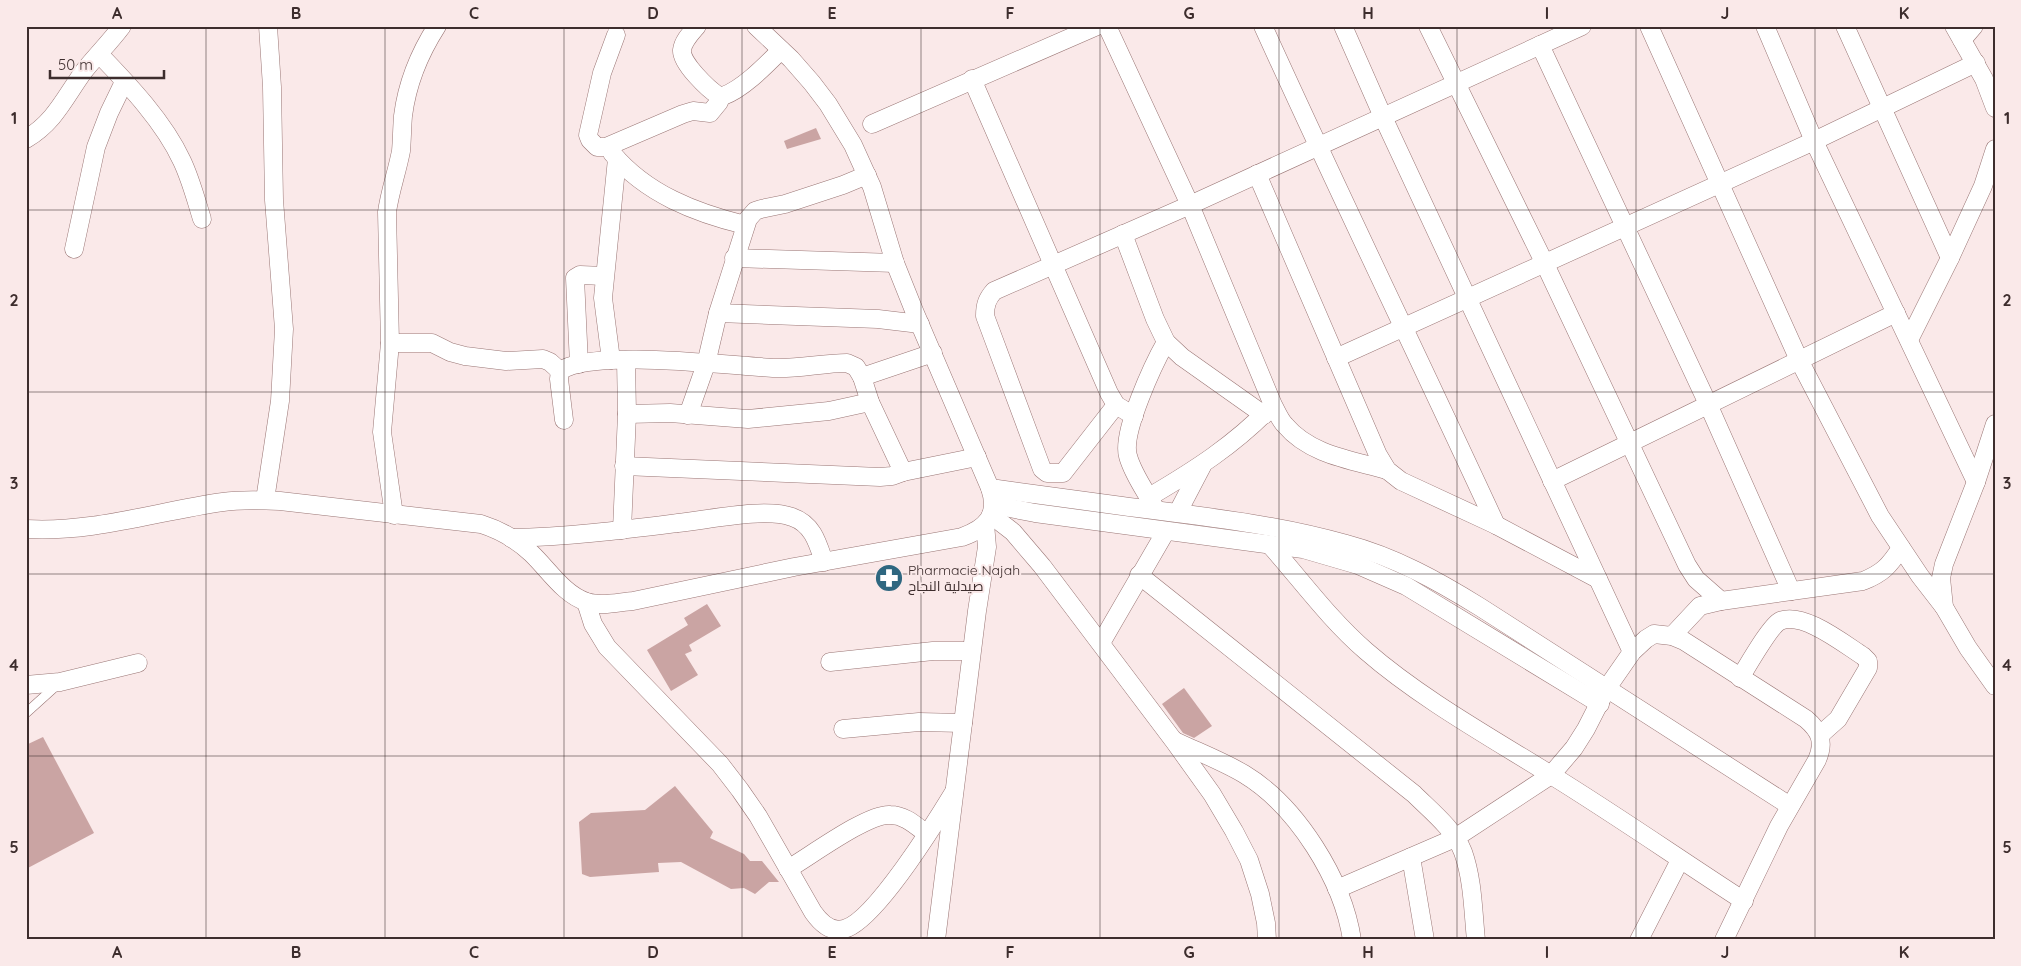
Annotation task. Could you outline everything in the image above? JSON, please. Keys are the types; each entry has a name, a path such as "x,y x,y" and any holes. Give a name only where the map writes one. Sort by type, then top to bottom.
{"street":[{"path":"264,500 280,401 284,329 274,200 272,87 268,26"},
{"path":"394,515 382,432 390,343 387,256 389,197 401,150 410,81 419,59 437,26"},
{"path":"697,26 682,48 684,60 714,92 721,96 727,95 781,50"},
{"path":"756,26 798,67 843,126 867,175 878,204 895,263 990,488 987,547 971,652 936,940"},
{"path":"872,124 1097,26"},
{"path":"1107,26 1190,205 1269,410"},
{"path":"1263,26 1496,525"},
{"path":"1343,26 1467,299 1632,652"},
{"path":"1428,26 1544,262 1687,565 1696,579 1721,601"},
{"path":"1116,405 1063,473 1048,473 1042,469 985,316 988,298 994,291 1190,205 1582,26"},
{"path":"1649,26 1799,360 1867,494 1901,548 1944,607 1968,648 1995,686"},
{"path":"1765,26 1814,140 1976,482"},
{"path":"1845,26 1950,258"},
{"path":"1974,26 1958,33 1990,91 1995,108"},
{"path":"26,139 37,133 55,115 117,28"},
{"path":"616,35 602,73 588,135 590,140 597,147 612,153 634,176 658,193 696,212 745,226"},
{"path":"1540,46 1708,404 1791,591"},
{"path":"99,54 171,140 188,175 202,220"},
{"path":"1336,358 1544,262 1720,184 1976,63"},
{"path":"972,79 1109,393 1116,405 1134,416"},
{"path":"74,249 96,147 109,113 124,82"},
{"path":"612,153 683,114 693,111 710,113 719,102 721,96"},
{"path":"1909,340 1950,258 1989,188 1995,149"},
{"path":"612,153 603,310 619,360 627,414 622,530"},
{"path":"1256,174 1378,455 1387,470 1401,481 1496,525 1598,579"},
{"path":"688,415 706,364 734,258 745,226 752,214 761,209 785,204 867,175"},
{"path":"1122,234 1155,319 1166,342 1182,357 1269,410 1296,437 1309,446 1327,454 1387,470"},
{"path":"734,258 895,263"},
{"path":"579,364 575,278 580,275 604,276"},
{"path":"718,313 878,319 920,324"},
{"path":"1552,481 1896,313"},
{"path":"1153,504 1127,455 1127,439 1152,369 1166,342"},
{"path":"390,343 432,343 450,352 465,356 506,361 543,359 550,362 560,371"},
{"path":"862,378 933,353"},
{"path":"564,420 558,379 560,371 566,367 579,364 619,360 776,368 847,363 856,367 862,378 870,402 903,472"},
{"path":"627,414 657,412 748,420 829,412 870,402"},
{"path":"1153,504 1245,433 1269,410"},
{"path":"1944,607 1941,587 1942,571 1976,482 1995,424"},
{"path":"624,466 880,477 977,457"},
{"path":"1178,512 1202,466"},
{"path":"990,488 1153,504 1178,512 1277,528 1348,544 1397,562 1442,584 1603,696"},
{"path":"26,529 60,530 131,520 224,502 264,500 481,524 494,528 531,552 560,584 586,602 608,604 633,601 824,562 962,537 980,529 990,515"},
{"path":"511,538 563,537 759,514 792,517 811,530 816,538 824,562"},
{"path":"990,515 1166,531 1303,549 1358,565 1397,582 1603,696 1790,806"},
{"path":"990,515 1004,523 1026,545 1212,794 1234,830 1249,860 1262,901 1267,940"},
{"path":"1101,643 1166,531"},
{"path":"1270,545 1338,623 1364,649 1386,667 1498,743 1552,775 1744,901"},
{"path":"1672,636 1700,606 1721,601 1863,582 1880,574 1890,565 1901,548"},
{"path":"1139,575 1414,794 1439,819 1455,838 1463,852 1472,888 1476,940"},
{"path":"586,602 593,624 607,647 720,764 740,790 758,816 820,922 836,930 845,929 855,924 873,907 927,834 954,792"},
{"path":"1740,678 1768,634 1779,622 1794,619 1807,622 1863,656 1868,661 1868,668 1838,719 1820,735"},
{"path":"1337,889 1455,838 1552,775 1574,748 1603,696 1632,652 1654,634 1672,636 1806,719 1817,728 1820,735 1822,750 1779,826 1724,940"},
{"path":"830,662 933,651 971,652"},
{"path":"26,685 60,682 138,663"},
{"path":"843,729 919,722 963,723"},
{"path":"1174,741 1218,760 1246,775 1271,796 1297,823 1322,857 1337,889 1352,940"},
{"path":"788,869 862,824 882,815 888,814 903,817 927,834"},
{"path":"1411,857 1425,940"},
{"path":"1639,940 1680,860"}],"lane":[{"path":"26,713 60,682"}],"building":[{"path":"816,128 821,139 787,149 784,141"},
{"path":"707,604 721,626 689,645 692,651 685,654 698,675 671,691 647,650 688,625 684,618"},
{"path":"1184,688 1212,726 1194,738 1183,733 1162,704"},
{"path":"43,737 94,833 26,869 26,745"},
{"path":"675,786 713,832 710,838 744,854 750,861 762,861 779,882 769,882 755,894 744,888 731,889 681,862 658,863 659,872 590,877 582,874 579,822 591,813 645,810"}],"place":[{"name":"Pharmacie Najah صيدلية النجاح","path":"889,578"}]}
